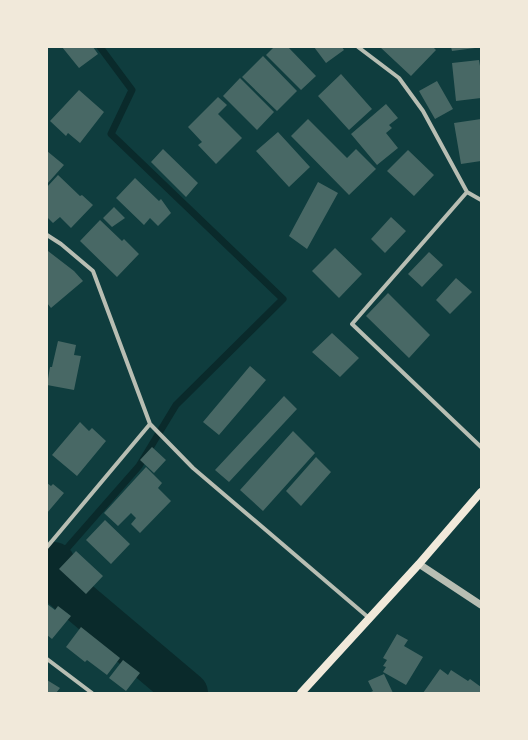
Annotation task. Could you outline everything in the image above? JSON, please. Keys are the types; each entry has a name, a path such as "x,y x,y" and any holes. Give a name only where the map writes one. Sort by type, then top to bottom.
{"main road":[{"path":"301,693 419,564 481,492"}],"street":[{"path":"358,47 399,78 423,111 467,192 481,200"},
{"path":"467,192 352,324 481,447"},
{"path":"47,235 61,244 94,271 150,424 193,468 369,618"},
{"path":"47,547 150,424"},
{"path":"419,564 481,606"},
{"path":"47,659 92,693"}],"building":[{"path":"62,47 93,47 98,54 79,68"},
{"path":"274,47 288,47 316,76 301,90 266,55"},
{"path":"314,47 342,47 344,50 326,63"},
{"path":"380,47 433,47 436,50 411,76"},
{"path":"451,47 475,47 475,48 452,51"},
{"path":"263,56 297,91 277,111 242,77"},
{"path":"479,60 481,72 481,98 456,101 452,63"},
{"path":"341,74 372,109 349,130 318,96"},
{"path":"240,78 274,112 257,130 223,96"},
{"path":"437,81 453,109 435,119 419,91"},
{"path":"79,90 104,112 80,143 68,133 66,136 50,121"},
{"path":"218,97 227,105 218,114 242,138 216,164 198,145 202,142 188,127"},
{"path":"386,104 398,118 389,125 392,128 386,133 398,148 377,165 351,134"},
{"path":"308,119 347,158 356,149 376,169 349,195 291,136"},
{"path":"481,119 481,161 461,164 454,123"},
{"path":"278,132 310,167 289,187 256,151"},
{"path":"163,149 198,183 186,197 151,162"},
{"path":"408,150 434,175 414,196 387,171"},
{"path":"47,151 64,165 47,184"},
{"path":"58,175 80,196 82,195 93,205 71,228 60,217 53,223 47,217 47,187"},
{"path":"135,178 159,201 161,199 171,213 158,226 150,218 144,225 116,198"},
{"path":"318,182 338,193 307,249 289,236"},
{"path":"114,207 125,218 112,227 103,218"},
{"path":"391,217 406,231 385,253 371,239"},
{"path":"100,220 122,241 124,239 139,254 117,277 80,241"},
{"path":"335,248 362,274 339,298 312,271"},
{"path":"48,251 74,271 83,281 51,308 47,303"},
{"path":"429,252 443,265 422,287 408,274"},
{"path":"456,278 472,292 450,314 436,300"},
{"path":"388,293 430,335 409,358 366,316"},
{"path":"332,333 359,358 340,377 312,352"},
{"path":"58,341 76,345 74,355 81,356 74,390 47,385 50,367 52,367"},
{"path":"250,366 266,380 219,435 203,422"},
{"path":"284,396 297,409 229,482 215,470"},
{"path":"80,422 89,431 92,428 106,441 77,476 52,455"},
{"path":"293,431 315,453 263,511 240,490"},
{"path":"152,447 166,460 154,473 140,460"},
{"path":"316,457 331,472 301,506 286,491"},
{"path":"146,467 162,483 158,488 171,501 140,533 131,524 136,518 131,513 118,526 104,513"},
{"path":"47,483 51,486 53,484 64,493 47,513"},
{"path":"105,520 130,544 111,564 86,540"},
{"path":"76,551 103,576 86,594 59,569"},
{"path":"47,604 55,610 58,606 71,616 52,639 47,635"},
{"path":"81,627 120,658 107,675 87,660 85,662 66,647"},
{"path":"397,634 408,640 404,646 423,657 406,685 383,672 386,667 383,666 387,660 383,658"},
{"path":"123,660 140,673 126,691 109,678"},
{"path":"440,669 448,675 451,670 468,681 470,679 481,687 481,693 423,693"},
{"path":"384,674 393,693 369,693 373,691 368,681"},
{"path":"47,680 60,688 56,693 47,693"}],"waterway":[{"path":"54,563 139,466 176,405 283,299 111,134 132,90 100,47"},
{"path":"54,563 58,584 187,693"}]}
